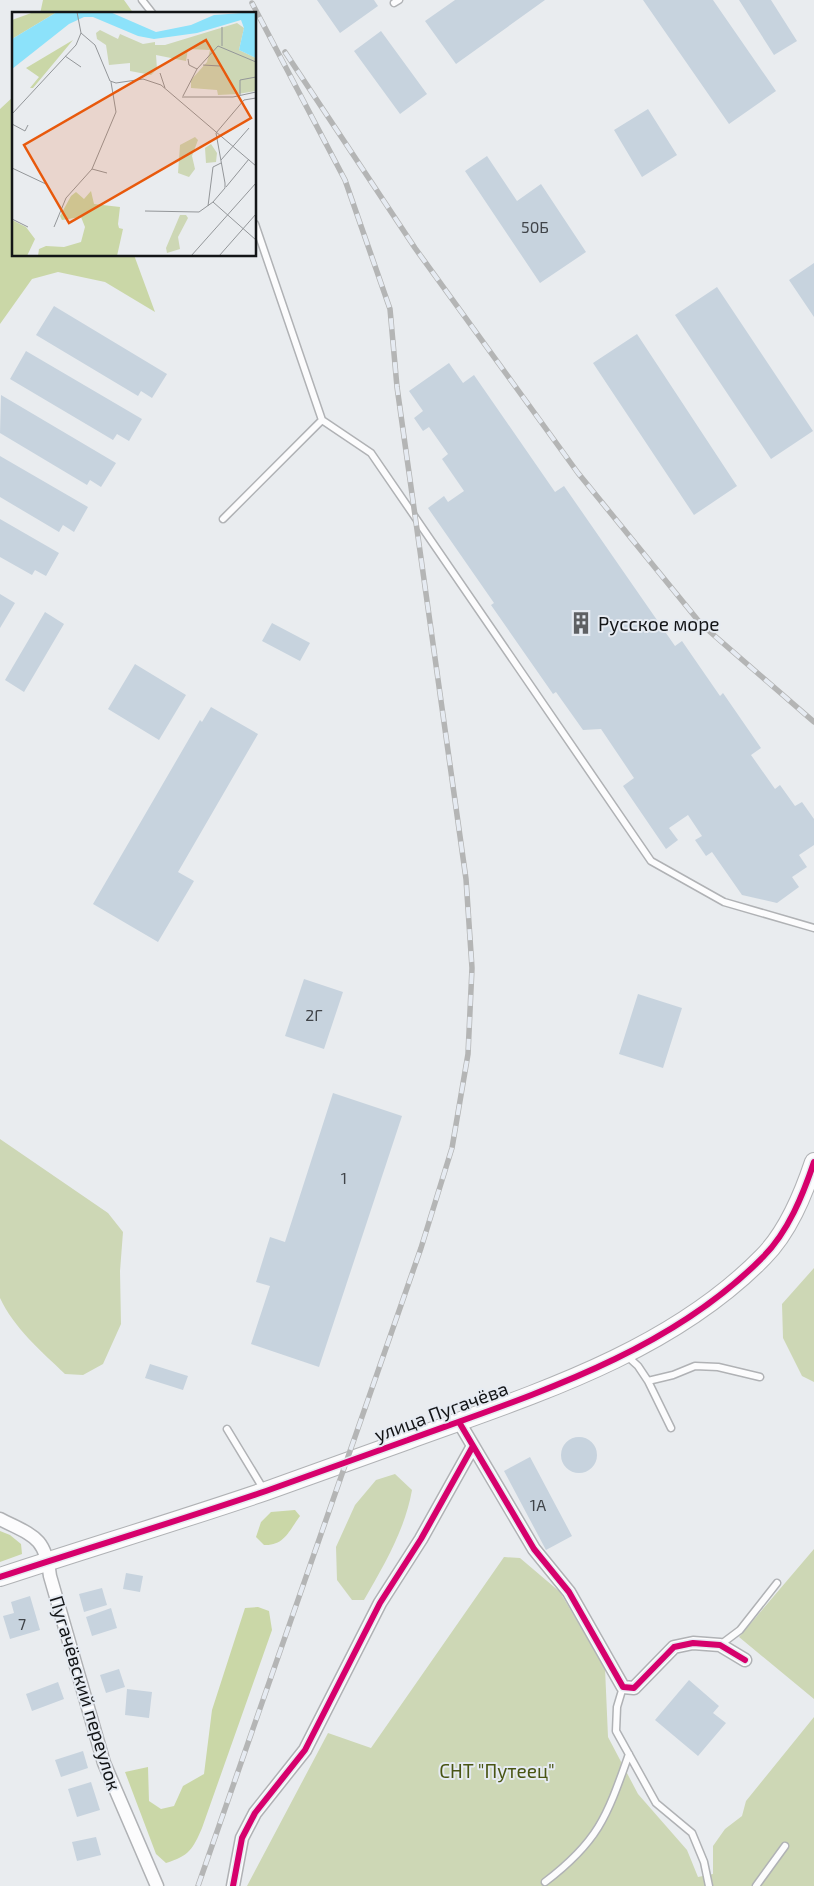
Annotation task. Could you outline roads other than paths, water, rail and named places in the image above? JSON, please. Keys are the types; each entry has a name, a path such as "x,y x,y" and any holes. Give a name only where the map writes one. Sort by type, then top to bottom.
{"street":[{"name":"улица Пугачёва","path":"0,1577 265,1491 459,1422 590,1372 659,1335 720,1296 765,1256 788,1223 807,1185 814,1162"},
{"path":"459,1422 534,1549 570,1592 623,1687 634,1688 674,1647 694,1643 720,1645 746,1660"},
{"path":"233,1886 242,1838 255,1813 305,1750 380,1603 421,1539 474,1446"},
{"name":"Пугачёвский переулок","path":"0,1519 34,1536 44,1547 50,1576 104,1763 157,1886"}],"lane":[{"path":"142,0 151,12"},
{"path":"256,227 322,420 371,453 651,861 724,902 814,928"},
{"path":"223,519 322,420"},
{"path":"624,1354 632,1360 648,1381 671,1428"},
{"path":"648,1381 673,1375 695,1366 718,1367 760,1377"},
{"path":"227,1429 265,1491"},
{"path":"720,1645 740,1630 777,1583"},
{"path":"623,1687 616,1707 616,1730 656,1803 692,1833 704,1862 709,1886"},
{"path":"545,1882 569,1864 596,1834 609,1811 629,1754"},
{"path":"756,1886 784,1846"}],"railway":[{"path":"198,1886 421,1248 452,1148 468,1054 472,968 466,879 397,387 390,309 345,180 252,3"},
{"path":"285,52 415,248 578,473 701,624 814,722"}],"place":[{"name":"Русское море","path":"581,623"}],"park label":[{"name":"СНТ \"Путеец\"","path":"497,1770"}]}
